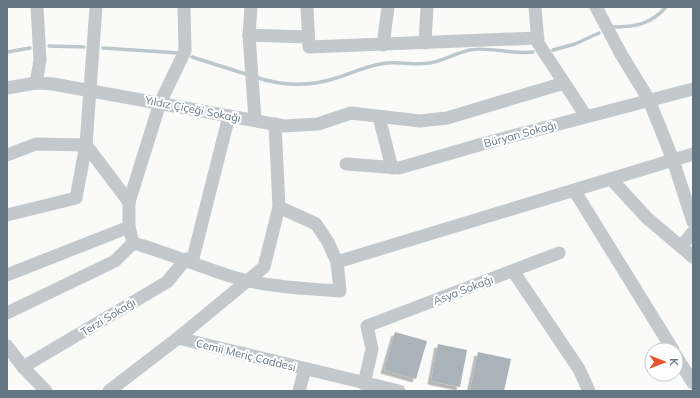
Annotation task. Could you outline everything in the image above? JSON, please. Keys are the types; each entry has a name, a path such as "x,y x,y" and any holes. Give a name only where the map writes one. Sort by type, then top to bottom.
{"street":[{"path":"36,83 40,60 37,7"},
{"path":"7,215 76,198 86,145 96,7"},
{"path":"134,243 129,227 129,202 160,103 185,51 184,7"},
{"path":"251,7 249,35 255,120"},
{"path":"308,7 308,42"},
{"path":"383,45 388,7"},
{"path":"424,43 428,7"},
{"path":"535,7 538,43 586,116"},
{"path":"596,7 621,54 649,100 673,160 693,222"},
{"path":"249,35 308,42 383,45 538,38"},
{"name":"Yıldız Çiçeği Sokağı","path":"7,88 36,83 90,89 284,126 318,124 351,113 420,121 447,118 564,83"},
{"name":"Büryan Sokağı","path":"346,164 399,168 586,116 693,89"},
{"path":"189,260 229,116"},
{"path":"379,117 392,168"},
{"path":"109,391 178,338 264,267 279,207 275,124"},
{"path":"7,155 36,144 86,145"},
{"path":"86,145 129,202"},
{"path":"337,262 693,154"},
{"path":"611,179 647,218 693,257"},
{"path":"574,190 668,342"},
{"path":"134,243 249,280 307,289 340,291 337,262 328,242 316,224 279,207"},
{"path":"7,275 129,227"},
{"path":"682,247 693,232"},
{"path":"7,313 115,261 134,243"},
{"name":"Asya Sokağı","path":"364,384 372,349 367,326 560,254"},
{"name":"Terzi Sokağı","path":"23,368 167,282 189,260"},
{"path":"513,271 579,369 589,391"},
{"name":"Cemii Meriç Caddesi","path":"178,338 305,370 399,391"},
{"path":"7,346 23,368 46,391"},
{"path":"684,369 693,383"},
{"path":"299,391 305,370"}],"building":[{"path":"395,332 427,341 416,379 384,370"},
{"path":"438,344 467,350 460,387 431,381"},
{"path":"478,352 511,359 504,391 470,390"}],"waterway":[{"path":"613,27 636,25 649,21 666,7"},
{"path":"553,50 575,44 599,33"},
{"path":"49,46 84,47"},
{"path":"7,52 30,48"},
{"path":"103,48 179,53"},
{"path":"255,77 285,84 306,84 326,81 363,68 380,64 423,64 439,61 470,50 485,49 525,53 533,52"},
{"path":"192,57 249,75"}]}
